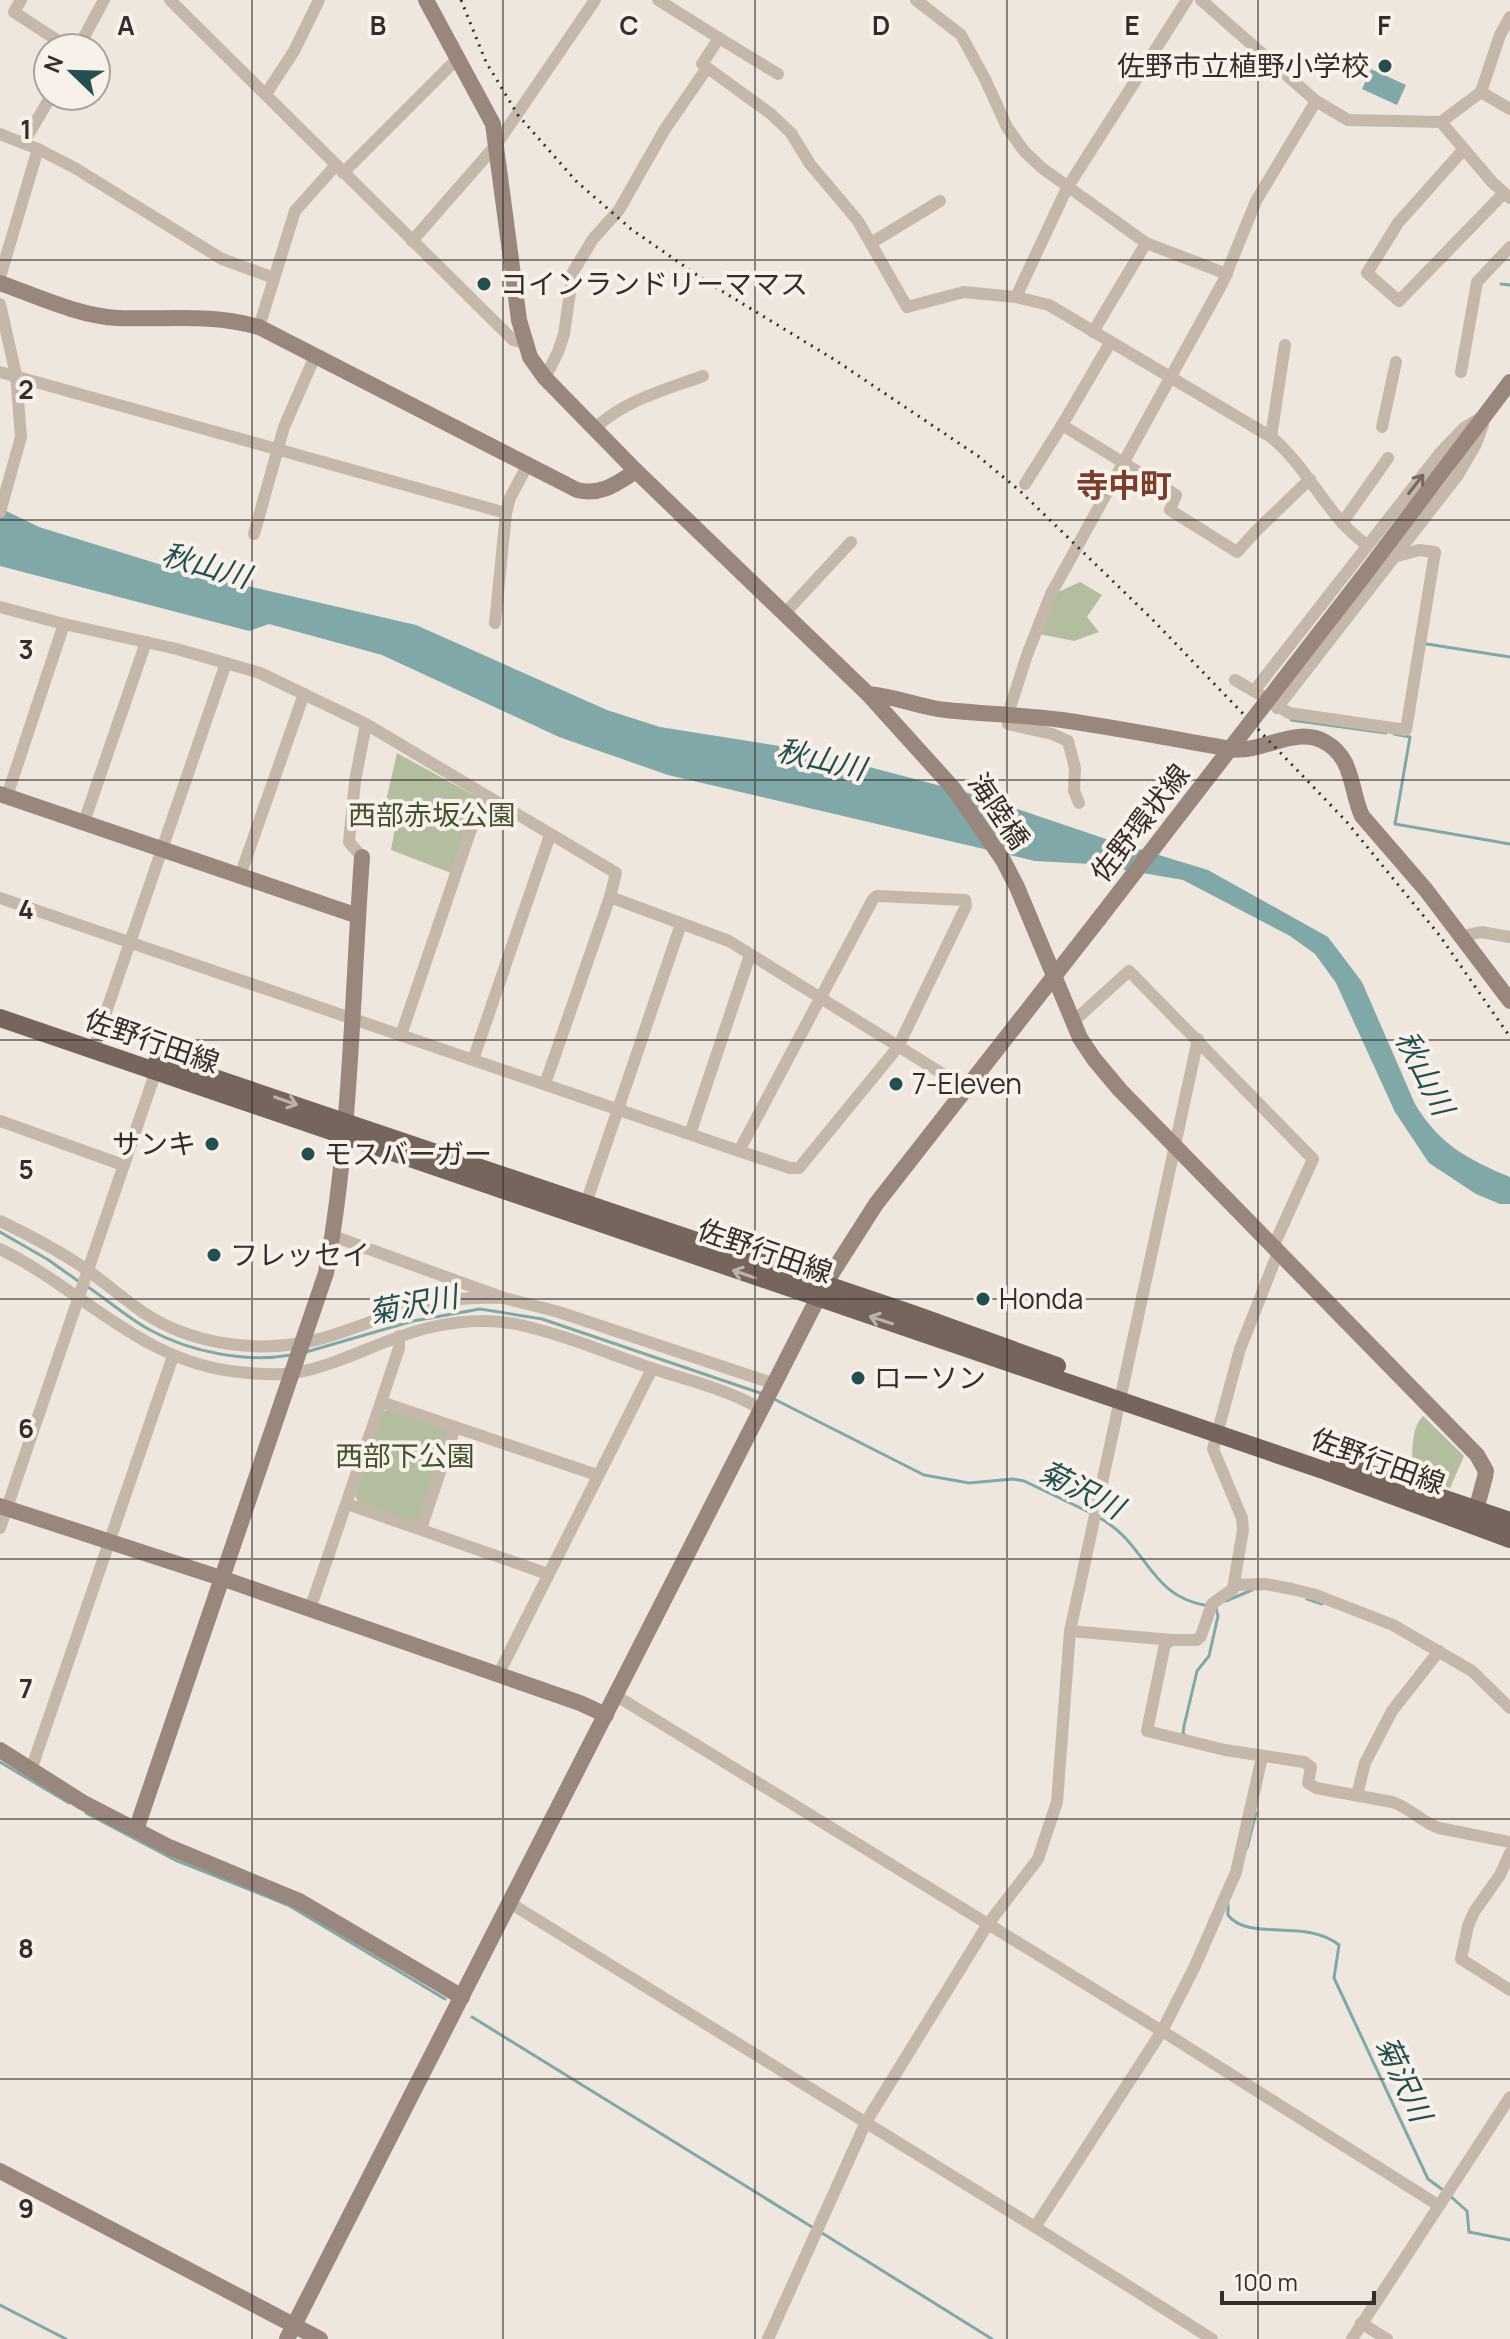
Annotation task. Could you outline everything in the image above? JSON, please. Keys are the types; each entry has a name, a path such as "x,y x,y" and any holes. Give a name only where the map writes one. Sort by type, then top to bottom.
{"main road":[{"name":"佐野行田線","path":"0,1005 95,1044"},
{"name":"佐野行田線","path":"0,1018 158,1065 1475,1516 1510,1521"},
{"name":"佐野行田線","path":"1475,1516 1510,1539"}],"street":[{"path":"21,0 14,12 45,32"},
{"path":"87,32 104,0"},
{"path":"170,0 513,340 524,343 493,124 426,0"},
{"path":"266,94 294,51 319,0"},
{"path":"412,241 496,145 595,0"},
{"path":"658,0 778,74"},
{"path":"916,0 961,35 1007,127 1024,151 1067,188 1146,243 1227,274"},
{"path":"1016,297 1067,188 1187,0"},
{"path":"1201,0 1316,101 1348,120 1441,122 1481,92 1500,35 1510,17"},
{"path":"719,38 702,64 784,125 810,164 858,221 907,307 964,292 1016,297 1049,305 1271,437 1310,479 1342,523 1367,545"},
{"path":"259,327 298,205 458,58"},
{"path":"545,378 564,334 573,272 593,239 619,210 665,129 707,68"},
{"path":"1481,92 1510,109"},
{"path":"1079,803 1074,791 1075,768 1068,741 1008,724 1008,714 1027,655 1051,594 1227,274 1256,201 1316,101"},
{"path":"24,142 42,112"},
{"path":"1441,122 1464,149 1492,182 1507,195 1399,301 1367,273 1398,223 1464,149"},
{"path":"0,134 24,142 75,168 222,259 274,278"},
{"path":"38,149 0,280 87,313 116,318 209,317 259,327 577,490 592,494 616,485 636,471"},
{"path":"871,243 940,201"},
{"path":"1093,332 1146,243"},
{"path":"1461,372 1477,282 1510,247"},
{"path":"0,304 16,375 21,437 0,512"},
{"name":"海陸橋","path":"524,343 545,378 594,429 868,694 936,766 975,817 1017,887 1080,1038 1094,1059 1120,1090 1477,1455 1486,1471 1475,1516"},
{"path":"1025,484 1110,343"},
{"path":"1271,437 1285,345"},
{"path":"254,534 289,411 315,356"},
{"path":"1382,427 1396,362"},
{"path":"0,372 506,513"},
{"path":"594,429 624,406 703,376"},
{"name":"佐野環状線","path":"291,2331 822,1292 876,1204 1362,578 1510,382"},
{"path":"1254,691 1440,453 1464,428 1486,414"},
{"path":"1277,708 1466,464 1486,414"},
{"path":"1062,425 1176,495 1170,510 1237,552 1310,479"},
{"path":"1342,523 1388,458"},
{"path":"495,623 506,513 510,498 527,466"},
{"path":"784,614 851,542"},
{"path":"1235,680 1289,713 1406,730 1435,552 1419,550 1394,557"},
{"path":"0,607 260,673 366,724 616,873 545,1084"},
{"path":"64,624 4,795 358,916"},
{"path":"84,822 146,642"},
{"path":"95,1044 226,663"},
{"path":"240,876 304,694"},
{"path":"868,694 945,709 1091,724 1244,751 1282,740 1312,737 1327,743 1344,758 1362,816 1462,936 1510,1001"},
{"path":"1312,737 1315,719"},
{"path":"136,1830 326,1273 333,1236 343,1128 362,857 349,842 355,781 366,724"},
{"path":"401,1035 483,794"},
{"path":"473,1060 550,835"},
{"path":"0,898 618,1110 690,1134 739,1151 790,1168 799,1168 898,1047 966,906 965,900 877,896 873,899 739,1151"},
{"path":"610,897 729,941 967,1089"},
{"path":"584,1211 681,924"},
{"path":"1462,936 1481,932 1510,937"},
{"path":"690,1134 750,955"},
{"path":"1070,1631 1197,1640 1210,1608 1235,1585 1242,1518 1213,1449 1240,1349 1313,1159 1129,971 1074,1021"},
{"path":"768,2339 866,2122 988,1924 1038,1859 1059,1796 1070,1631 1198,1039"},
{"path":"0,1528 4,1507 158,1065"},
{"path":"0,1121 123,1165"},
{"path":"0,1221 30,1235 145,1313 181,1332 246,1346 302,1344 426,1304 484,1297 504,1298"},
{"path":"333,1236 504,1298 559,1312 698,1360 769,1397"},
{"path":"0,1249 80,1294 133,1337 173,1356 238,1372 294,1370 428,1328 493,1321 516,1324 732,1395 769,1397"},
{"path":"310,1609 399,1348 399,1336"},
{"path":"31,1770 173,1356"},
{"path":"498,1675 652,1369"},
{"path":"381,1402 597,1475"},
{"path":"421,1529 455,1427"},
{"path":"347,1504 548,1574"},
{"path":"4,1507 224,1579 606,1715"},
{"path":"1235,1585 1277,1585 1316,1595 1393,1625 1481,1677 1510,1708"},
{"path":"1172,1640 1165,1644 1147,1731 1205,1747 1304,1762 1311,1767 1308,1779 1311,1785 1404,1806 1428,1824 1439,1828 1510,1842"},
{"path":"1357,1795 1365,1763 1392,1711 1439,1651"},
{"path":"615,1695 1162,2031 1438,2205"},
{"path":"0,1750 82,1802 169,1847 299,1901 462,1997"},
{"path":"1035,2227 1162,2031 1223,1907 1236,1872 1262,1757"},
{"path":"1510,1853 1496,1883 1474,1912 1461,1959 1510,1990"},
{"path":"510,1903 1212,2339"},
{"path":"1352,2339 1510,2097"},
{"path":"0,2171 291,2331 320,2339"},
{"path":"1361,2323 1387,2339"}],"green space":[{"path":"1080,582 1102,595 1087,617 1099,632 1074,641 1039,634 1054,594"},
{"name":"西部赤坂公園","path":"397,753 477,797 451,873 391,850 396,823 383,814"},
{"name":"西部下公園","path":"388,1409 447,1430 450,1434 421,1520 416,1523 358,1502 355,1496 382,1413"},
{"path":"1423,1416 1464,1456 1450,1488 1413,1474 1414,1435"}],"water":[{"path":"1371,69 1406,85 1397,105 1362,89"},
{"name":"秋山川","path":"0,508 39,527 178,570 416,625 607,710 660,727 805,750 979,796 1208,870 1328,937 1362,982 1424,1118 1456,1149 1510,1177 1510,1204 1500,1204 1476,1194 1429,1163 1395,1112 1336,983 1315,954 1290,936 1183,880 1091,864 1035,861 668,775 559,737 382,655 269,624 249,631 0,566"}],"waterway":[{"path":"1501,284 1510,285"},
{"path":"1427,644 1510,657"},
{"path":"1291,720 1386,733"},
{"path":"1394,734 1410,737 1395,824 1510,844"},
{"name":"菊沢川","path":"0,1232 81,1283"},
{"name":"菊沢川","path":"88,1287 142,1325 166,1338 200,1350 256,1358 291,1355"},
{"name":"菊沢川","path":"306,1352 413,1321 480,1309 542,1319 763,1394"},
{"name":"菊沢川","path":"774,1399 924,1475 969,1483 1024,1481 1091,1513"},
{"name":"菊沢川","path":"1098,1517 1115,1528 1173,1592 1189,1601 1209,1606"},
{"path":"1226,1601 1252,1590"},
{"path":"1307,1599 1322,1604"},
{"name":"菊沢川","path":"1185,1735 1184,1726 1197,1671 1209,1656 1218,1616 1216,1608"},
{"path":"0,1762 69,1803"},
{"path":"86,1813 175,1860 288,1905 445,1999"},
{"name":"菊沢川","path":"1247,1848 1256,1813"},
{"name":"菊沢川","path":"1228,1904 1228,1915 1237,1923 1263,1929 1311,1933 1339,1945 1334,1978 1428,2179 1443,2190"},
{"path":"472,2017 812,2227"},
{"name":"菊沢川","path":"1449,2195 1467,2211 1469,2232 1510,2240"},
{"path":"822,2233 992,2339"},
{"path":"0,2305 66,2339"}],"railway":[{"path":"461,0 486,62 518,115 577,182 631,229 707,282 835,360 978,456 1020,491 1152,619 1346,821 1440,936 1510,1037"}],"place":[{"name":"佐野市立植野小学校","path":"1385,66"},
{"name":"コインランドリーママス","path":"484,284"},
{"name":"7-Eleven","path":"896,1084"},
{"name":"サンキ","path":"212,1144"},
{"name":"モスバーガー","path":"308,1154"},
{"name":"フレッセイ","path":"214,1255"},
{"name":"Honda","path":"983,1299"},
{"name":"ローソン","path":"858,1378"}],"district":[{"name":"寺中町","path":"1124,486"}]}
